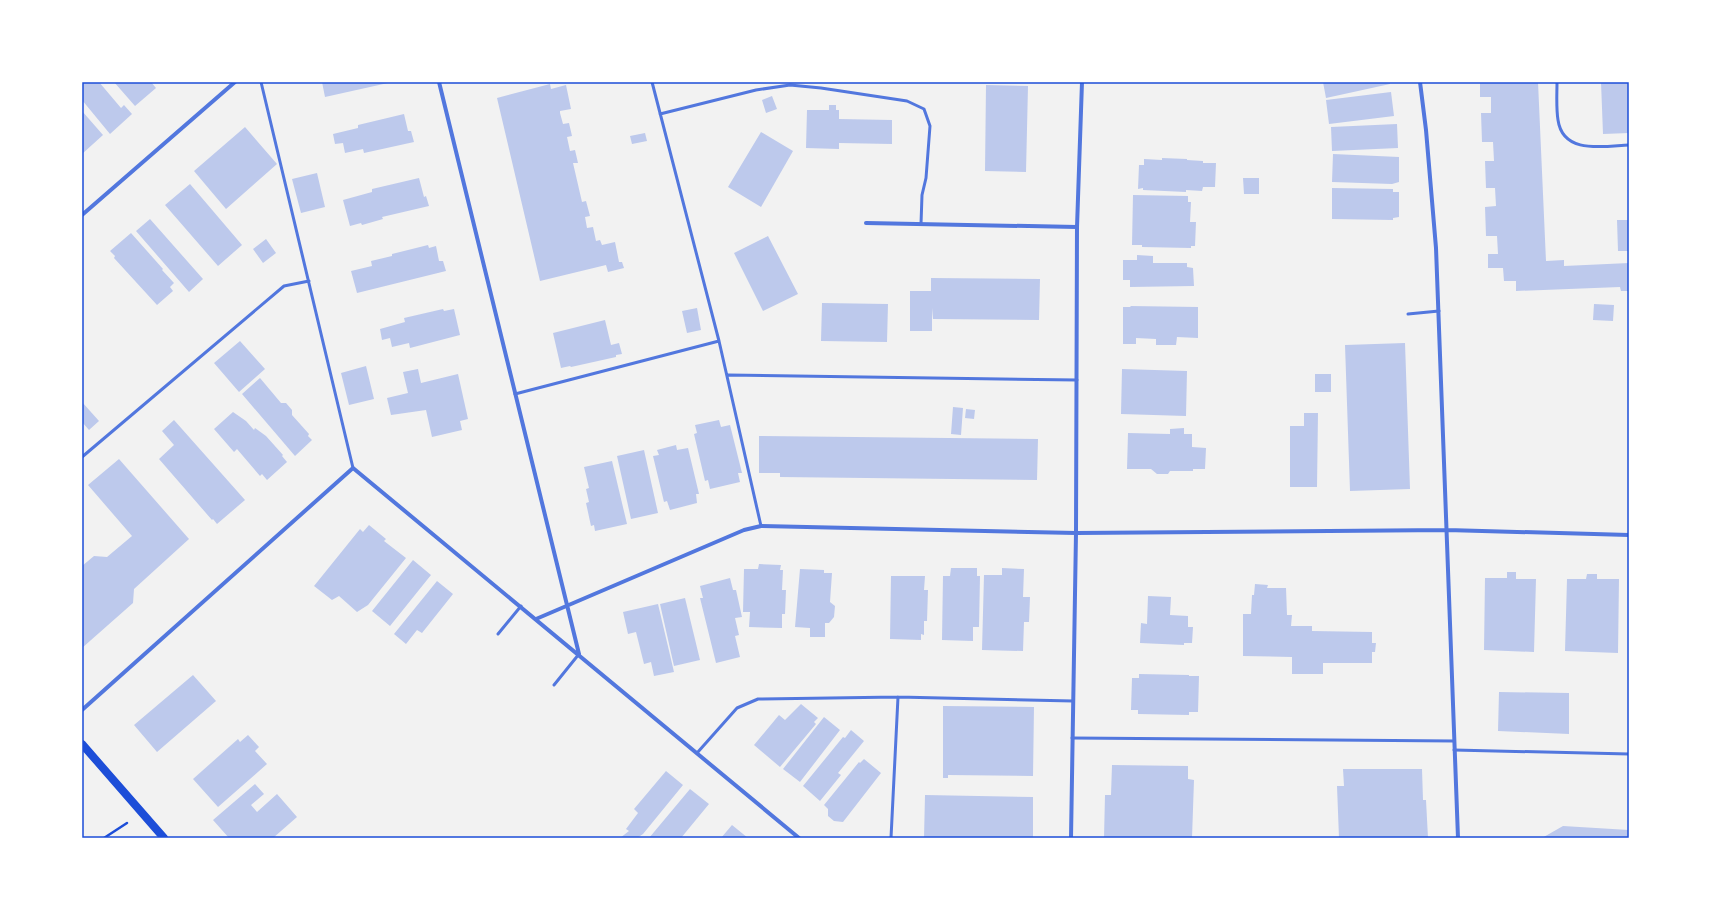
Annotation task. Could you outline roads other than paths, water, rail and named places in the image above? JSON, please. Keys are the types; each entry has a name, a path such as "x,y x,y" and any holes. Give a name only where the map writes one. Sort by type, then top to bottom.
{"main road":[{"path":"82,744 164,838"}],"street":[{"path":"82,215 235,82"},
{"path":"439,82 578,654"},
{"path":"1071,838 1076,533 1077,227 1082,82"},
{"path":"1420,82 1435,232 1439,311 1458,838"},
{"path":"866,223 1077,227"},
{"path":"82,710 353,468 799,838"},
{"path":"536,619 744,530 761,526 1076,533 1447,530 1629,535"}],"lane":[{"path":"261,82 353,468"},
{"path":"652,82 728,375 761,526"},
{"path":"1557,82 1558,121 1564,134 1575,145 1590,147 1629,145"},
{"path":"660,114 756,90 790,85 821,88 906,101 924,109 930,126 926,178 922,195 921,224"},
{"path":"82,457 284,286 309,281"},
{"path":"1408,314 1439,311"},
{"path":"515,394 719,341"},
{"path":"728,375 1077,380"},
{"path":"498,634 521,606"},
{"path":"554,685 578,654"},
{"path":"697,753 737,708 758,699 898,697 1073,701"},
{"path":"890,838 898,697"},
{"path":"1072,738 1454,741"},
{"path":"1454,750 1629,754"}]}
